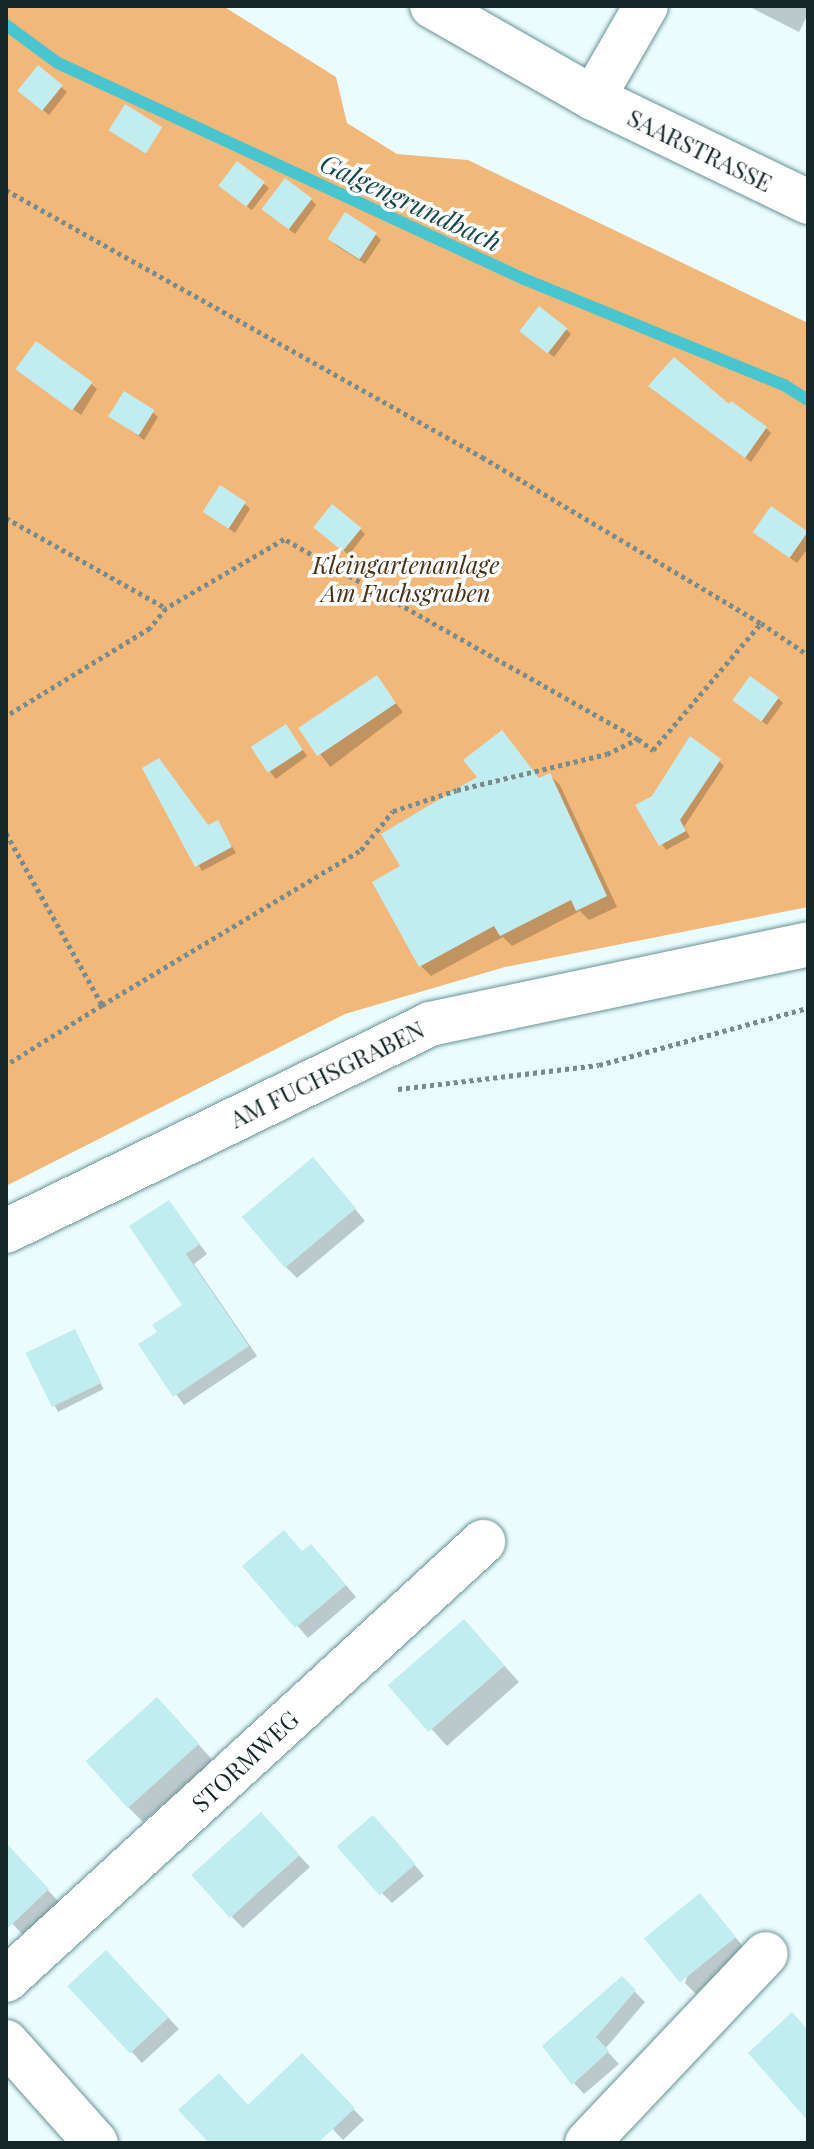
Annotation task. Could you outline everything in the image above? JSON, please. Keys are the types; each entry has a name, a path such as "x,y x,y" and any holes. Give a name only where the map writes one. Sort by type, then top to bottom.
{"street":[{"name":"SAARSTRASSE","path":"432,6 593,98 808,202"},
{"path":"593,98 646,6"},
{"name":"AM FUCHSGRABEN","path":"6,1231 430,1024 808,944"},
{"name":"STORMWEG","path":"6,1980 483,1542"},
{"path":"587,2143 766,1954"},
{"path":"6,2042 96,2143"}],"path":[{"path":"6,190 482,457 761,623 808,655"},
{"path":"6,518 166,608"},
{"path":"6,716 150,628 166,608 284,539 653,750 761,623"},
{"path":"6,1065 361,850 393,811 457,790 607,754 638,739"},
{"path":"6,833 102,1005"},
{"path":"384,1093 415,1086 599,1065 808,1008"}],"green space":[{"name":"Kleingartenanlage Am Fuchsgraben","path":"6,6 223,6 336,77 347,123 397,154 468,160 808,323 808,907 505,967 345,1014 6,1186"}],"building":[{"path":"38,65 63,85 42,111 17,91"},
{"path":"125,104 162,127 146,154 109,130"},
{"path":"237,161 265,182 246,207 218,186"},
{"path":"285,178 312,198 289,230 262,209"},
{"path":"345,212 377,233 359,260 328,239"},
{"path":"539,306 567,328 548,353 519,331"},
{"path":"36,341 93,382 72,410 15,369"},
{"path":"674,357 729,404 731,401 767,427 745,458 648,386"},
{"path":"124,391 155,410 139,436 108,416"},
{"path":"220,485 246,502 229,529 203,512"},
{"path":"332,504 362,528 343,551 313,527"},
{"path":"771,506 808,532 790,558 753,532"},
{"path":"377,675 396,703 317,756 298,728"},
{"path":"750,676 779,697 761,721 732,700"},
{"path":"286,724 303,750 268,773 251,747"},
{"path":"502,730 539,778 550,773 607,896 576,911 571,900 500,936 494,926 419,967 372,882 400,866 381,834 477,777 463,760"},
{"path":"690,736 721,759 680,820 686,831 659,846 635,805 652,796"},
{"path":"159,758 208,825 218,820 232,847 195,867 142,768"},
{"path":"313,1157 356,1208 285,1268 242,1217"},
{"path":"169,1200 200,1244 186,1254 249,1346 173,1397 138,1344 157,1332 152,1325 182,1305 129,1226"},
{"path":"75,1329 101,1383 52,1407 26,1353"},
{"path":"284,1530 302,1551 311,1544 346,1585 295,1628 242,1566"},
{"path":"464,1619 505,1666 428,1732 388,1685"},
{"path":"157,1697 199,1744 128,1808 86,1761"},
{"path":"261,1812 300,1855 230,1918 191,1875"},
{"path":"373,1815 416,1864 379,1896 337,1846"},
{"path":"6,1843 49,1889 6,1930"},
{"path":"700,1893 736,1937 680,1983 644,1938"},
{"path":"106,1950 169,2017 130,2053 67,1986"},
{"path":"622,1976 636,1990 596,2037 609,2051 572,2085 542,2046"},
{"path":"792,2012 808,2030 808,2121 748,2053"},
{"path":"302,2053 355,2108 318,2143 209,2143 178,2110 219,2073 248,2105"}],"waterway":[{"name":"Galgengrundbach","path":"6,25 58,63 524,279 784,385 808,400"}]}
